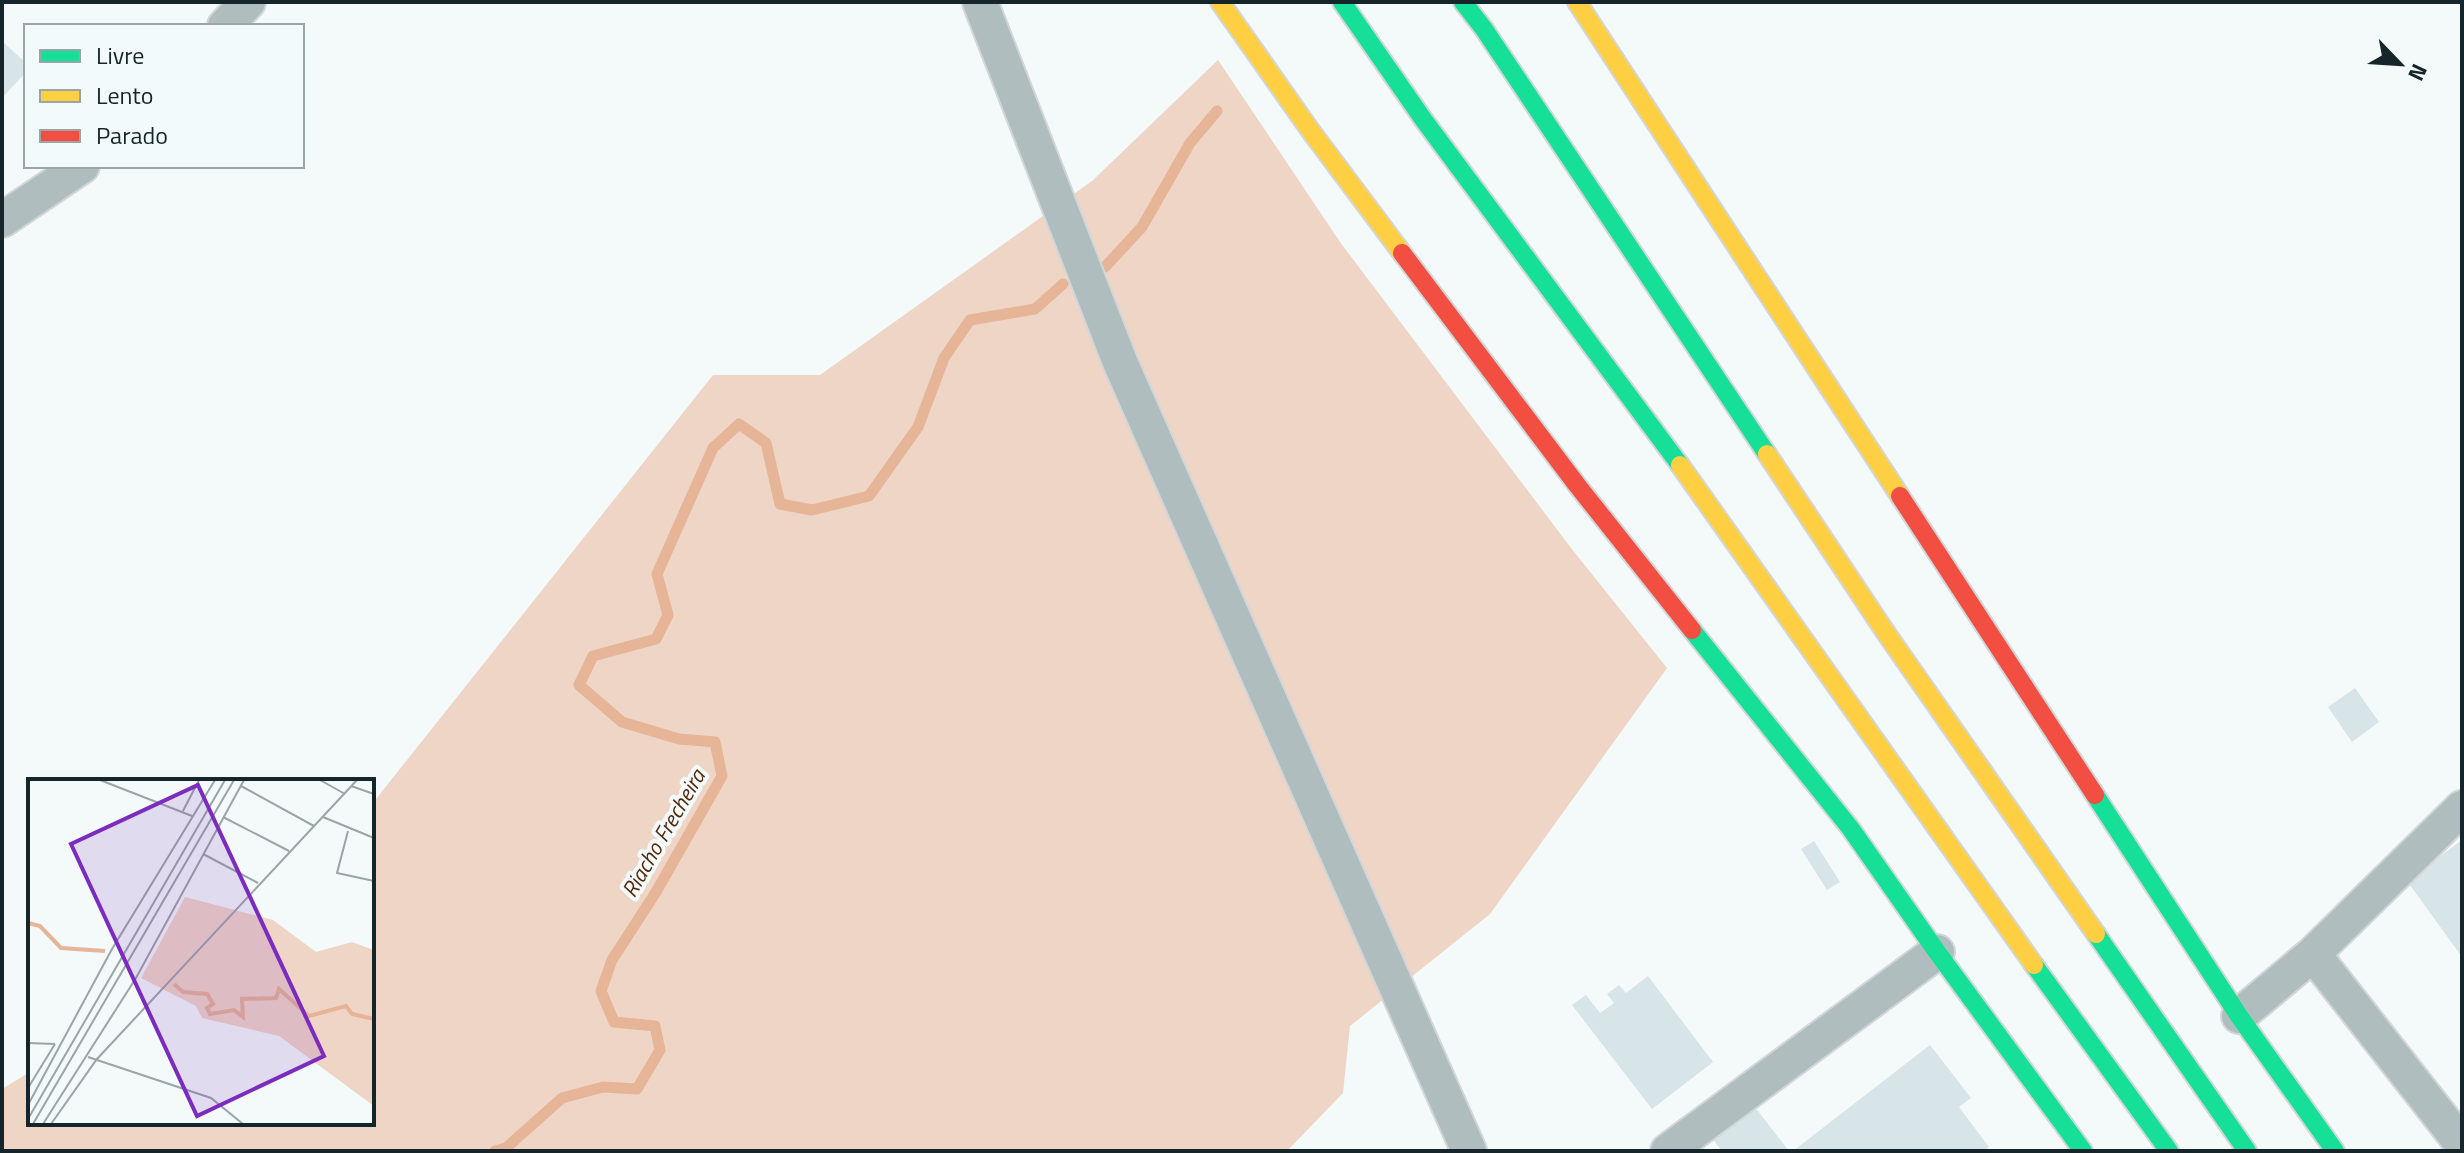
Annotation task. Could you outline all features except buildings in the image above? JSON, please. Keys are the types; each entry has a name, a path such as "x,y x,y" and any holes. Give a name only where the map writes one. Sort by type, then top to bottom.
{"highway":[{"path":"1220,2 1310,130 1577,485 1851,829 2083,1151"},
{"path":"1342,2 1423,119 1674,457 2169,1151"},
{"path":"1463,2 1484,29 1886,633 2247,1151"},
{"path":"1577,2 2239,1016 2335,1151"}],"street":[{"path":"227,24 248,2"},
{"path":"980,2 1120,362 1469,1151"},
{"path":"2,220 79,168"},
{"path":"2239,1016 2313,954 2462,808"},
{"path":"1668,1151 1937,952"},
{"path":"2313,954 2462,1144"}],"shaded area":[{"path":"1218,60 1340,242 1571,548 1667,668 1490,914 1350,1026 1343,1093 1287,1151 2,1151 2,1089 28,1073 28,1125 374,1125 374,801 713,375 820,375 1092,181"}],"waterway":[{"name":"Riacho Frecheira","path":"1105,267 1142,227 1190,143 1217,111"},
{"name":"Riacho Frecheira","path":"495,1151 506,1148 562,1098 603,1087 637,1089 660,1050 655,1026 614,1022 601,991 612,960 656,892 722,776 715,742 679,739 622,722 579,685 593,656 656,639 668,615 657,574 713,448 739,424 766,443 780,504 812,510 869,496 918,427 944,358 970,320 1035,309 1063,284"}],"traffic: fast":[{"path":"1342,2 1423,119 1680,465"},
{"path":"1463,2 1767,454"},
{"path":"1692,630 1851,829 2083,1151"},
{"path":"2095,795 2239,1016 2335,1151"},
{"path":"2096,934 2247,1151"},
{"path":"2034,965 2169,1151"}],"traffic: slow":[{"path":"1220,2 1402,253"},
{"path":"1577,2 1900,496"},
{"path":"1767,454 1886,633 2096,934"},
{"path":"1680,465 2034,965"}],"traffic: jam":[{"path":"1402,253 1577,485 1692,630"},
{"path":"1900,496 2095,795"}]}
